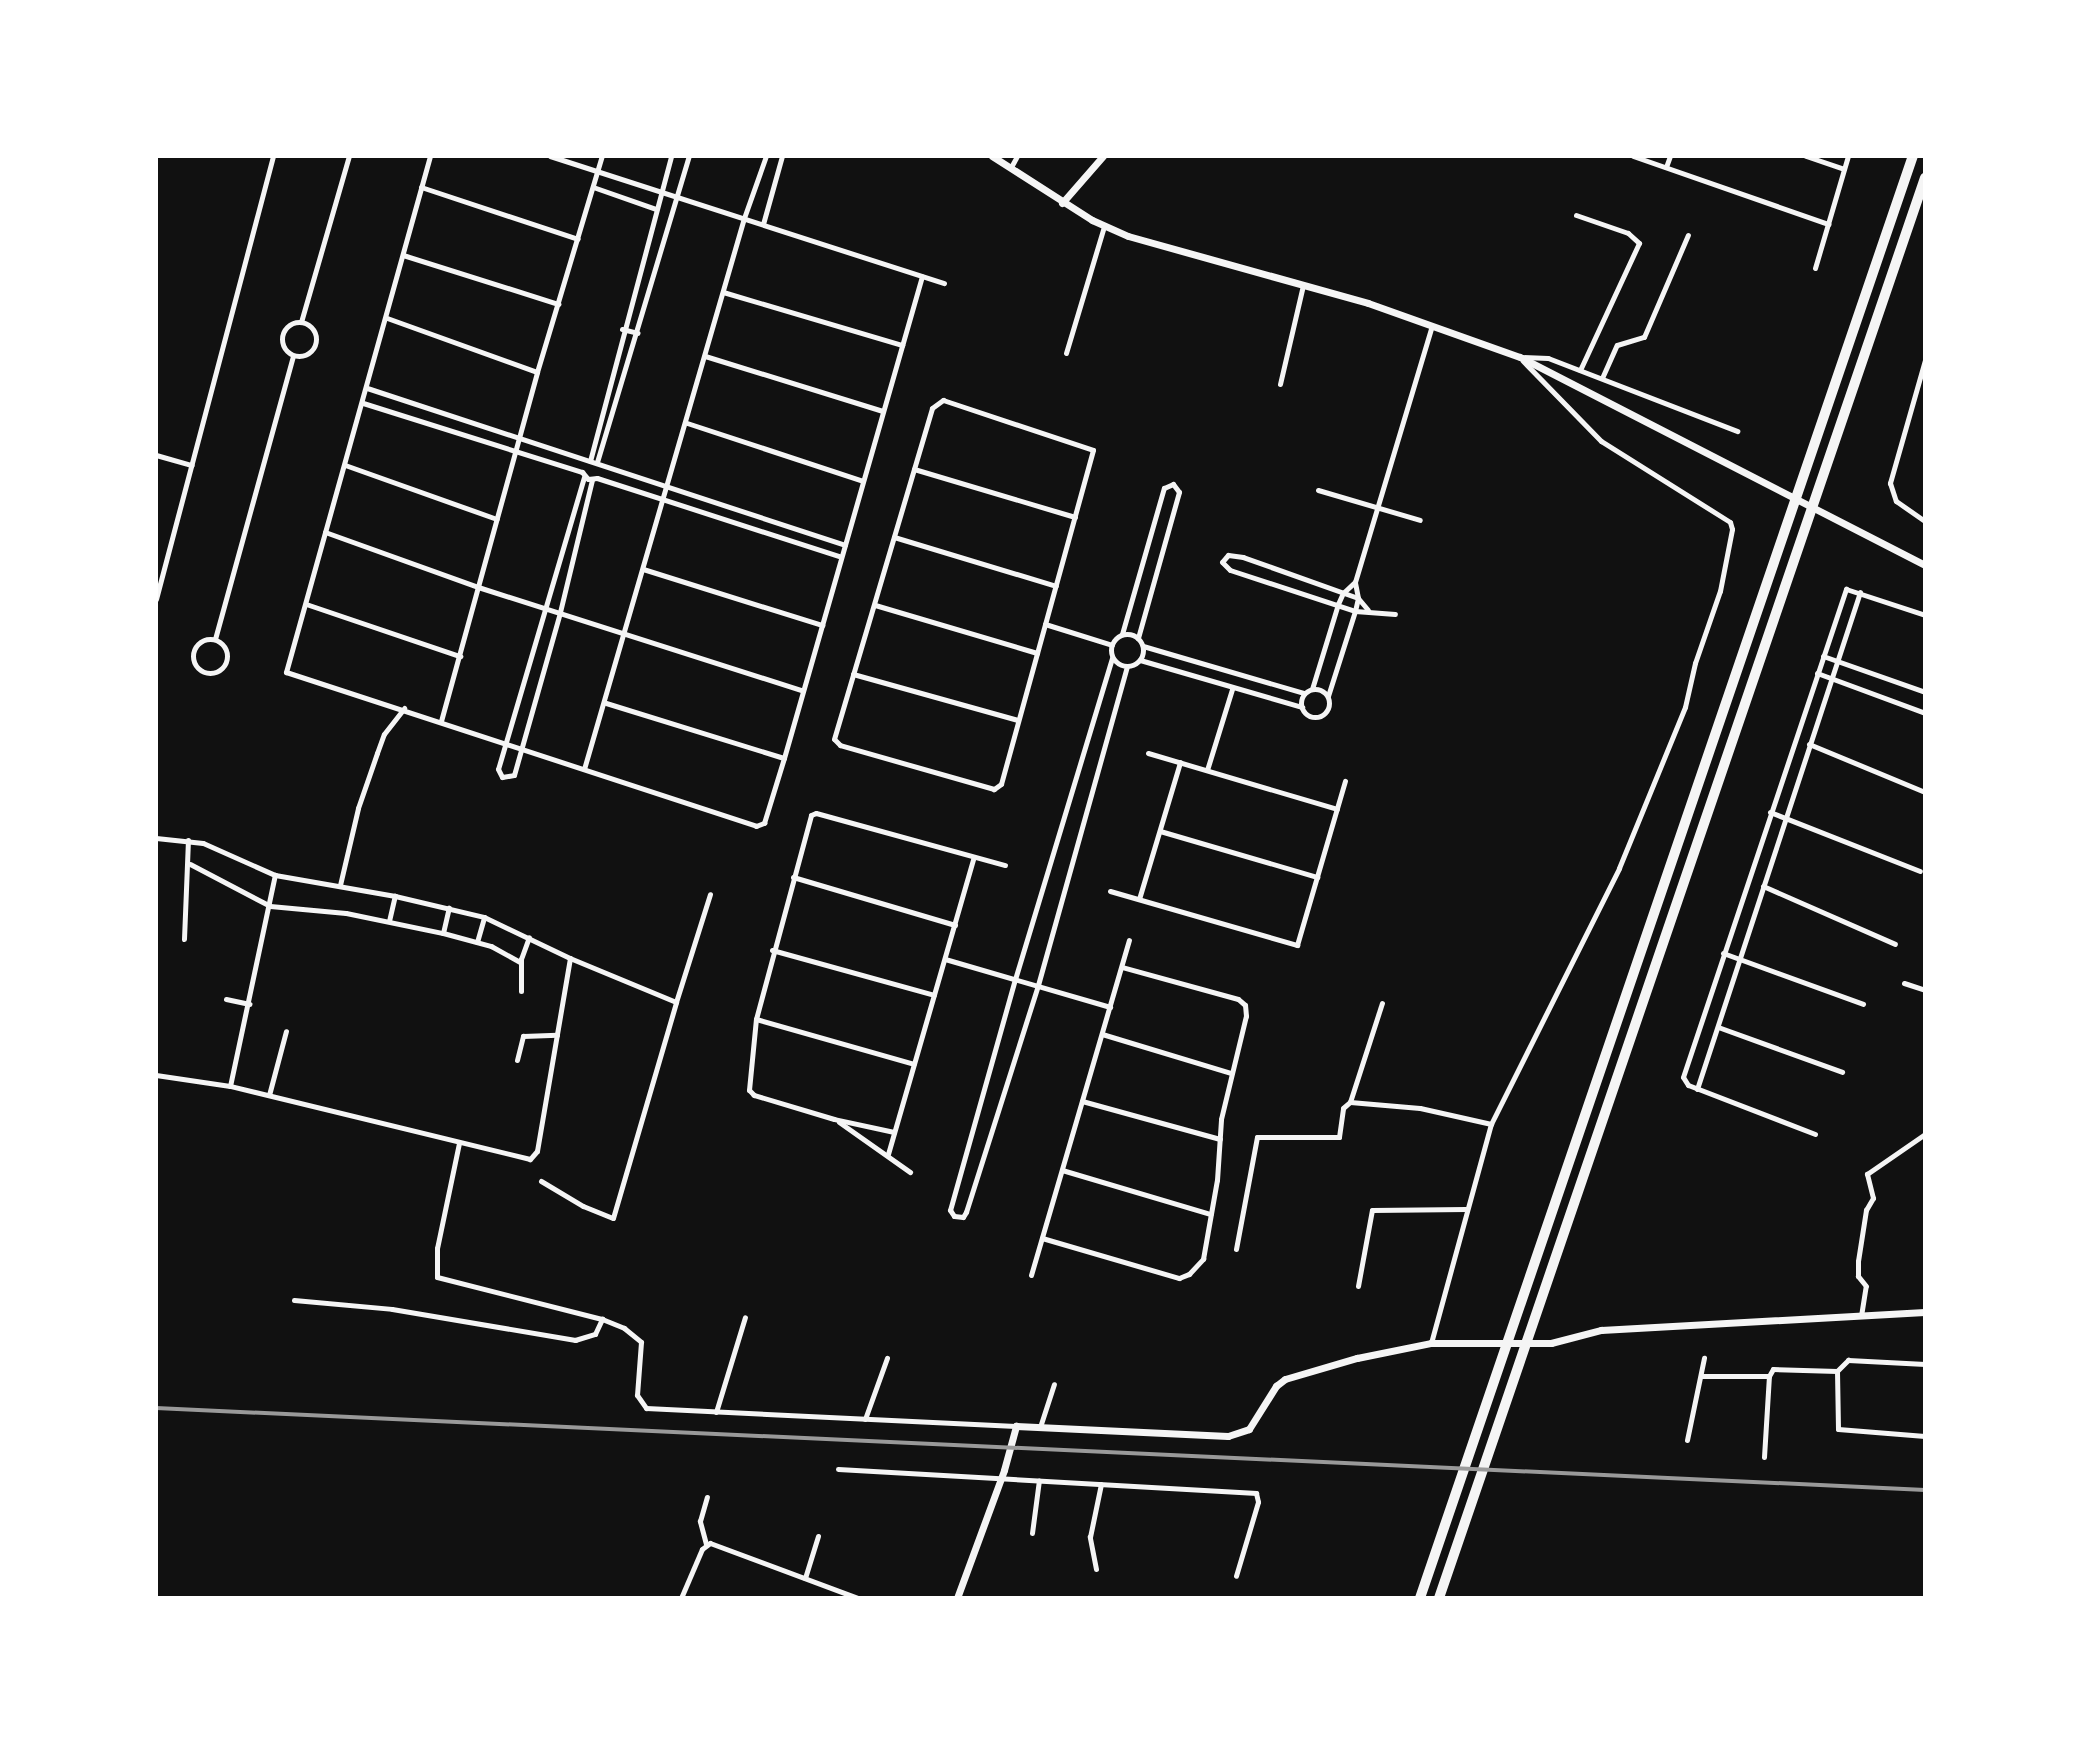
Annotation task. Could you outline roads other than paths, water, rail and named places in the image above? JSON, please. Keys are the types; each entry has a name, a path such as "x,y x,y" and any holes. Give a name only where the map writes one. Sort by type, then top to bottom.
{"highway":[{"path":"1420,1598 1913,156"},
{"path":"1439,1598 1925,178"}],"street":[{"path":"156,599 273,156"},
{"path":"301,322 349,156"},
{"path":"430,156 286,672 758,826 764,823 784,758 922,276"},
{"path":"550,156 944,283"},
{"path":"441,721 537,372 602,156"},
{"path":"671,156 622,329 593,463 594,479 560,612 514,777 502,777 497,771 583,474 593,463 638,333 689,156"},
{"path":"584,769 606,703 744,218 766,156"},
{"path":"763,224 782,156"},
{"path":"992,156 1062,203 1104,226 1173,249 1303,284 1433,325 1520,357 1925,565"},
{"path":"1011,167 1017,156"},
{"path":"1062,203 1103,156"},
{"path":"1633,156 1828,224"},
{"path":"1666,167 1670,156"},
{"path":"1806,156 1844,169"},
{"path":"1815,268 1848,156"},
{"path":"421,187 578,239"},
{"path":"593,187 656,209"},
{"path":"1576,215 1628,233 1639,243 1580,370"},
{"path":"1066,353 1104,226"},
{"path":"1602,378 1617,345 1644,337 1688,235"},
{"path":"403,255 558,304"},
{"path":"1280,384 1303,284"},
{"path":"723,292 902,345"},
{"path":"387,318 537,372"},
{"path":"301,322 315,331 315,347 302,357 287,352 281,339 287,326 301,322"},
{"path":"1304,693 1302,707 1305,713 1318,717 1328,709 1328,696 1358,598 1355,582 1433,325"},
{"path":"622,329 638,333"},
{"path":"215,639 293,356"},
{"path":"705,356 883,411"},
{"path":"1520,357 1548,358 1737,431"},
{"path":"1431,1343 1472,1184 1491,1124 1619,868 1685,707 1695,663 1720,591 1732,529 1730,522 1601,441 1520,357"},
{"path":"1925,360 1890,483 1896,501 1925,521"},
{"path":"367,388 845,545"},
{"path":"943,400 1092,448 998,787 963,780 835,742 914,469 932,408 943,400"},
{"path":"363,403 841,557"},
{"path":"457,431 461,419"},
{"path":"687,423 863,481"},
{"path":"156,455 192,465"},
{"path":"345,465 497,519"},
{"path":"914,469 1075,517"},
{"path":"1138,638 1179,492 1173,484 1164,488 1122,634 1112,645 1112,658 1015,979 950,1210 959,1218 966,1212 1038,985 1127,667 1140,660 1302,707"},
{"path":"1318,490 1420,520"},
{"path":"325,532 478,587 803,691"},
{"path":"894,537 1056,586"},
{"path":"1368,610 1358,598 1243,557 1228,555 1222,562 1230,570 1355,611 1395,614"},
{"path":"643,569 822,625"},
{"path":"1312,689 1338,604 1343,593 1355,582"},
{"path":"1815,1134 1697,1090 1685,1084 1683,1077 1846,589 1925,615"},
{"path":"1697,1090 1860,592"},
{"path":"306,604 460,656"},
{"path":"875,605 1037,653"},
{"path":"1045,624 1112,645"},
{"path":"1122,634 1138,638 1143,646 1304,693 1318,688 1328,696"},
{"path":"215,639 222,643 227,659 224,667 209,673 195,666 192,652 201,640 215,639"},
{"path":"1140,660 1143,646"},
{"path":"1823,656 1925,692"},
{"path":"1112,658 1127,667"},
{"path":"1817,673 1925,713"},
{"path":"853,674 1018,720"},
{"path":"1207,770 1232,689"},
{"path":"606,703 784,758"},
{"path":"340,885 354,821 377,753 390,724 404,708"},
{"path":"1809,744 1925,792"},
{"path":"1148,753 1337,809"},
{"path":"1139,899 1180,762"},
{"path":"1110,891 1297,945 1345,781"},
{"path":"1770,812 1920,871"},
{"path":"894,1132 834,1119 751,1092 756,1019 772,950 814,813 1005,865"},
{"path":"1160,831 1317,877"},
{"path":"156,838 203,843 275,875 395,896 484,917 570,958 676,1002"},
{"path":"184,939 188,840"},
{"path":"189,857 271,903 444,931 478,940 521,961"},
{"path":"888,1154 974,857"},
{"path":"230,1086 275,875"},
{"path":"793,877 955,925"},
{"path":"1763,886 1895,944"},
{"path":"541,1181 583,1206 614,1217 710,894"},
{"path":"389,920 395,896"},
{"path":"444,931 449,908"},
{"path":"478,940 484,917"},
{"path":"521,991 521,961 529,937"},
{"path":"1031,1275 1129,940"},
{"path":"772,950 934,995"},
{"path":"1723,953 1863,1004"},
{"path":"156,1075 230,1086 530,1159 537,1151 570,958"},
{"path":"945,959 1110,1007"},
{"path":"1042,1238 1183,1277 1202,1263 1211,1214 1221,1119 1246,1016 1243,1002 1122,967"},
{"path":"1904,983 1925,990"},
{"path":"226,999 249,1004"},
{"path":"1236,1249 1257,1136 1337,1139 1343,1108 1350,1102 1382,1003"},
{"path":"756,1019 914,1064"},
{"path":"1718,1027 1842,1072"},
{"path":"269,1095 286,1031"},
{"path":"517,1060 523,1036 533,1033 557,1035"},
{"path":"1102,1034 1231,1073"},
{"path":"1082,1101 1220,1139"},
{"path":"1350,1102 1420,1108 1491,1124"},
{"path":"834,1119 910,1172"},
{"path":"1861,1316 1866,1286 1858,1276 1858,1261 1866,1210 1872,1196 1867,1173 1925,1134"},
{"path":"459,1143 436,1257 437,1277 602,1319 630,1333 641,1342 637,1395 642,1405 655,1410 1234,1436 1249,1429 1276,1386 1285,1379 1357,1358 1431,1343 1551,1343 1601,1330 1925,1312"},
{"path":"1062,1170 1211,1214"},
{"path":"1358,1286 1372,1210 1466,1207"},
{"path":"294,1300 392,1309 575,1340 595,1334 602,1319"},
{"path":"716,1412 745,1317"},
{"path":"865,1419 887,1358"},
{"path":"1687,1440 1704,1358"},
{"path":"1925,1364 1848,1360 1837,1371 1838,1429 1925,1436"},
{"path":"1764,1457 1769,1376 1773,1369 1837,1371"},
{"path":"1701,1376 1769,1376"},
{"path":"1040,1427 1054,1384"},
{"path":"957,1598 1002,1478 1016,1426"},
{"path":"838,1469 1259,1495 1236,1576"},
{"path":"1032,1533 1039,1480"},
{"path":"1096,1569 1090,1537 1101,1484"},
{"path":"681,1598 706,1544 700,1521 707,1497"},
{"path":"805,1578 818,1536"},
{"path":"706,1544 714,1543 858,1598"}],"railway":[{"path":"156,1408 1925,1490"}]}
